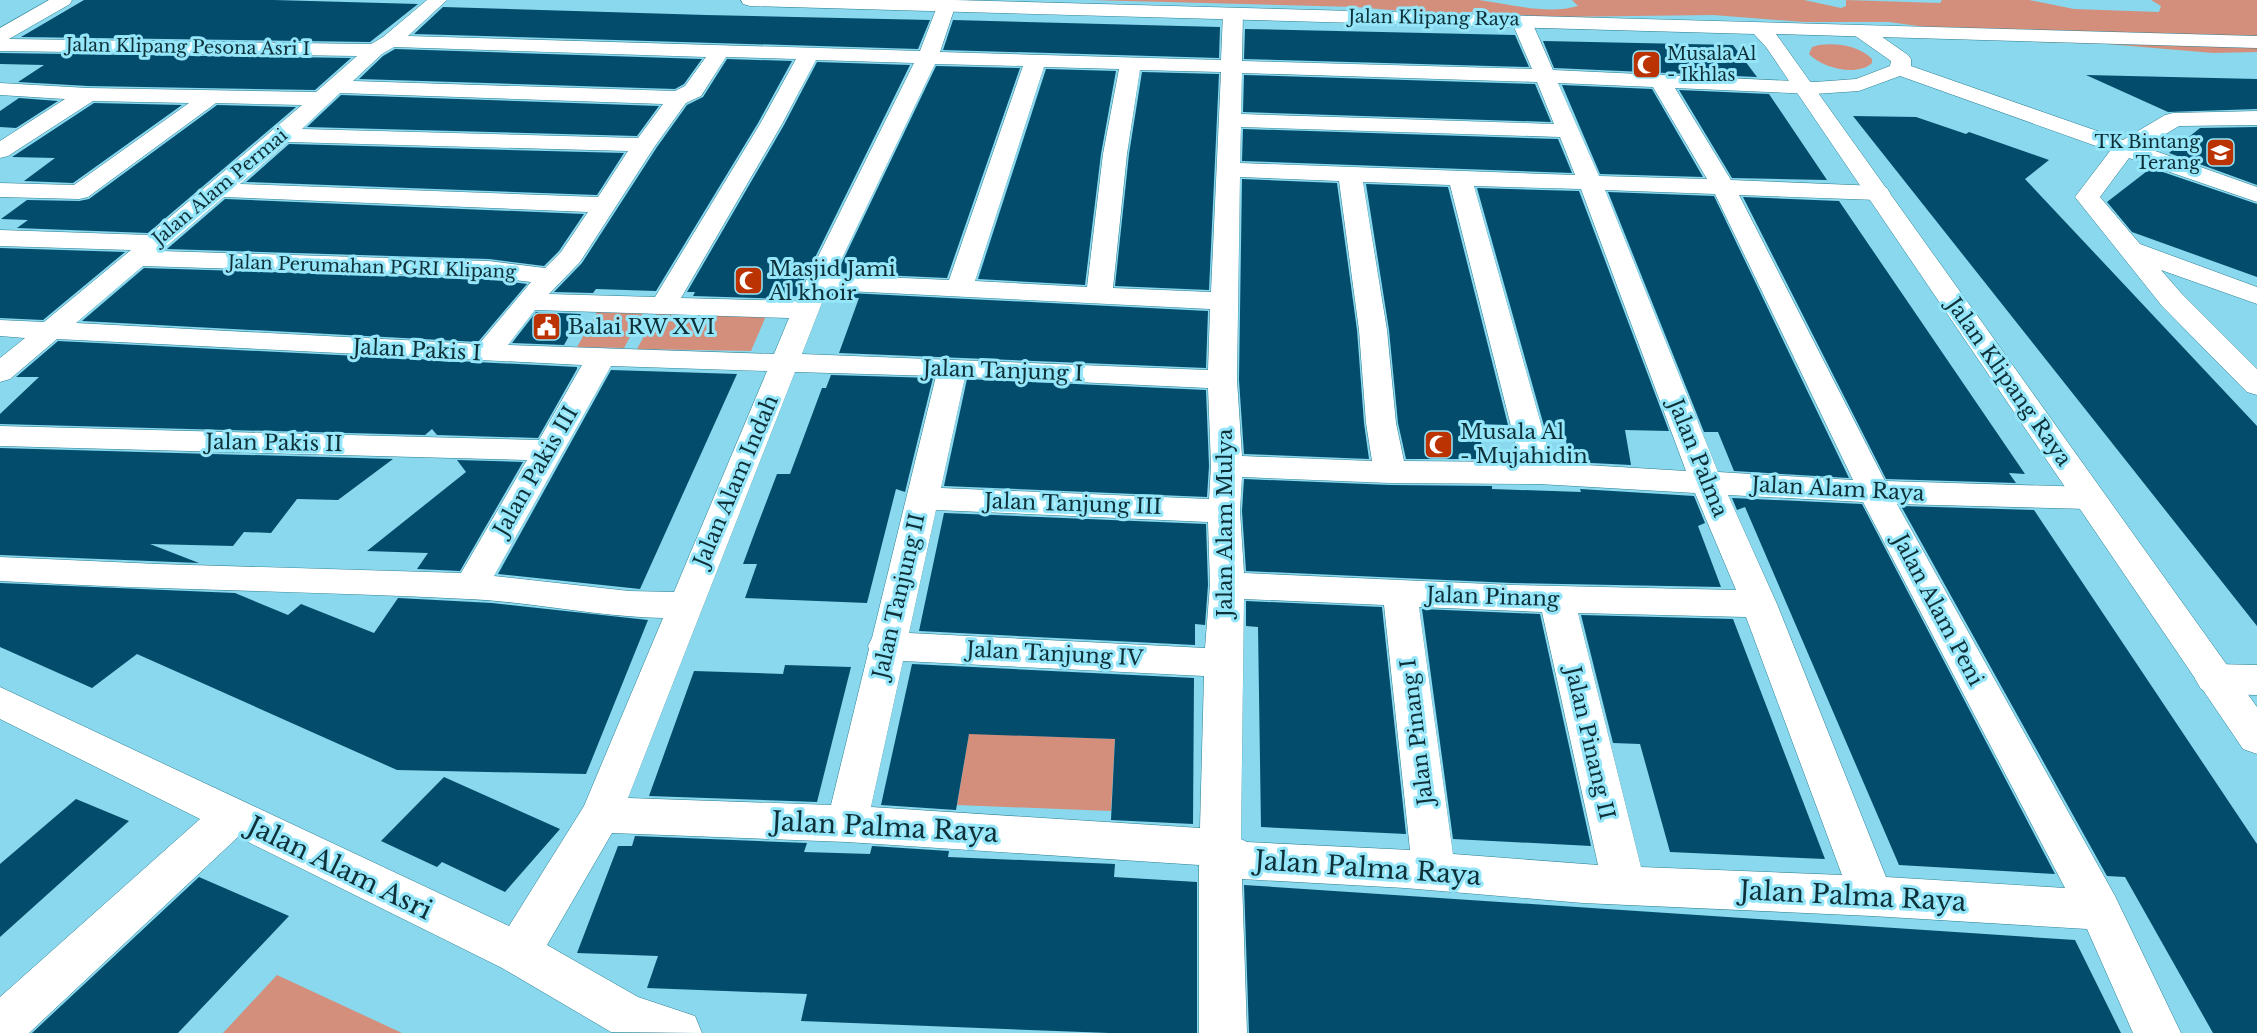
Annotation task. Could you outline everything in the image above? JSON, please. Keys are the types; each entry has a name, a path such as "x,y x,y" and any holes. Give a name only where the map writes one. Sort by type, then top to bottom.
{"street":[{"path":"0,36 63,0"},
{"name":"Jalan Alam Permai","path":"0,373 438,0"},
{"name":"Jalan Klipang Raya","path":"750,0 2257,42"},
{"name":"Jalan Alam Indah","path":"518,953 601,815 812,296 928,56 947,4"},
{"name":"Jalan Alam Mulya","path":"1223,1033 1220,850 1223,663 1227,585 1224,511 1227,466 1222,380 1222,302 1228,220 1233,13"},
{"name":"Jalan Palma","path":"1521,20 1591,184 1696,457 1759,604 1872,896"},
{"name":"Jalan Klipang Raya","path":"1759,28 1773,43 1804,87 2257,738"},
{"path":"1861,31 1901,59 1900,69"},
{"name":"Jalan Klipang Pesona Asri I","path":"0,45 382,46"},
{"path":"382,46 928,56 1035,62 1544,76 1804,87 1860,85 1900,69 2123,150 2257,195"},
{"path":"0,89 209,98 329,93 678,98 693,91 719,52"},
{"path":"663,306 771,124 809,54"},
{"path":"960,288 1035,62"},
{"path":"1099,295 1115,154 1130,65"},
{"name":"Jalan Alam Peni","path":"1661,81 1723,186 1875,492 2100,910 2157,1033"},
{"path":"0,151 88,94"},
{"path":"0,190 79,192 209,98"},
{"path":"488,353 527,302 572,257 644,145 678,98"},
{"path":"2256,119 2179,118 2123,150 2087,197 2172,300 2257,386"},
{"path":"1229,120 1569,131"},
{"path":"282,135 644,145"},
{"path":"1228,169 1350,176 1723,186 1878,193"},
{"path":"1350,176 1373,330 1381,423 1390,472"},
{"path":"1460,178 1539,473"},
{"path":"217,190 605,205"},
{"name":"Jalan Perumahan PGRI Klipang","path":"0,238 146,250 489,269 552,277"},
{"path":"2130,249 2257,296"},
{"path":"527,302 663,306 960,288 1222,302"},
{"name":"Jalan Pakis I","path":"0,328 488,353 785,364"},
{"name":"Jalan Pakis III","path":"471,586 601,357"},
{"name":"Jalan Tanjung I","path":"785,364 953,368 1222,380"},
{"name":"Jalan Tanjung II","path":"847,824 886,646 953,368"},
{"name":"Jalan Pakis II","path":"0,436 549,450"},
{"name":"Jalan Alam Raya","path":"1227,466 1390,472 1539,473 1875,492 2089,498"},
{"name":"Jalan Tanjung III","path":"922,498 1224,511"},
{"path":"0,569 158,577 471,586 629,604 685,605"},
{"name":"Jalan Pinang","path":"1227,585 1557,600 1759,604"},
{"name":"Jalan Pinang I","path":"1400,593 1434,871"},
{"name":"Jalan Pinang II","path":"1557,600 1624,886"},
{"name":"Jalan Tanjung IV","path":"886,646 1223,663"},
{"path":"2214,679 2257,680"},
{"name":"Jalan Alam Asri","path":"0,702 231,816 518,953 627,1016 678,1033"},
{"name":"Jalan Palma Raya","path":"601,815 847,824 1187,844 1220,850 1245,861 1434,871 1624,886 1872,896 2100,910"},
{"path":"0,1028 231,816"}],"shaded area":[{"path":"1089,0 1479,0 1528,8 1554,9 1578,6 1572,0 1804,0 1841,8 1846,6 1846,0 1940,3 1942,0 2029,0 2074,9 2159,12 2161,6 2151,0 2257,0 2257,52 2213,53 2107,44 2034,42 1889,22 1804,22 1713,15 1553,17 1471,12 1448,15 1356,7"},
{"path":"1833,44 1854,48 1872,59 1872,63 1866,67 1849,70 1831,67 1809,54 1812,47"},
{"path":"597,312 643,313 624,348 577,347"},
{"path":"656,314 766,316 751,351 637,349"},
{"path":"969,733 1115,739 1111,811 957,805"},
{"path":"277,975 402,1033 223,1033"}],"building":[{"path":"84,0 274,0 418,4 370,42 21,37"},
{"path":"443,7 930,20 918,49 414,34"},
{"path":"953,20 1220,27 1219,58 943,50"},
{"path":"1245,29 1515,35 1529,67 1244,59"},
{"path":"1543,41 1733,45 1757,77 1554,68"},
{"path":"395,49 702,59 684,84 675,89 359,79 383,56"},
{"path":"0,53 351,58 315,90 88,86 18,82 44,65 0,64"},
{"path":"727,59 792,61 758,123 656,291 596,289 593,293 554,292 582,263 657,147 687,105 703,97"},
{"path":"817,62 910,65 796,296 788,296 787,299 693,296 695,292 687,292 784,125"},
{"path":"936,66 1020,68 947,278 837,273"},
{"path":"1046,69 1116,71 1101,154 1085,285 978,279"},
{"path":"1142,72 1219,74 1209,290 1115,286 1129,154"},
{"path":"1244,75 1535,84 1551,122 1243,112"},
{"path":"2086,75 2257,79 2257,109 2168,112"},
{"path":"1562,85 1652,89 1703,177 1600,174"},
{"path":"1679,90 1769,94 1827,180 1732,178"},
{"path":"341,95 659,106 637,136 307,127"},
{"path":"19,98 58,101 16,128 0,127 0,111"},
{"path":"94,103 182,105 73,183 24,181 55,158 12,157"},
{"path":"217,105 296,107 148,233 17,228 28,220 1,219 27,200 79,201 89,199"},
{"path":"1853,116 1916,117 1966,134 1969,132 2049,160 2025,179 2257,426 2257,626"},
{"path":"2257,127 2257,185 2169,153 2200,128"},
{"path":"1243,129 1558,139 1572,173 1242,161"},
{"path":"289,144 624,153 597,195 246,182"},
{"path":"2151,168 2257,204 2257,277 2132,232 2107,202"},
{"path":"1242,179 1337,183 1357,330 1369,459 1244,454 1239,380"},
{"path":"1366,184 1448,187 1508,425 1477,424 1485,459 1406,459 1398,423 1389,330"},
{"path":"1477,188 1579,191 1669,431 1625,430 1631,465 1572,462 1562,427 1544,426"},
{"path":"1608,192 1714,196 1849,478 1734,471 1718,432 1704,432"},
{"path":"1743,197 1839,201 2025,474 2009,473 2016,483 1886,479"},
{"path":"225,199 584,214 559,251 544,266 489,259 167,249"},
{"path":"0,248 125,252 43,320 0,318"},
{"path":"144,268 489,279 527,284 478,342 82,321"},
{"path":"829,292 1208,311 1206,368 839,353 859,298 827,297"},
{"name":"Balai RW XVI","path":"536,312 581,314 564,345 512,343"},
{"path":"58,341 577,367 577,369 538,438 437,435 432,429 425,435 0,424 0,414 39,377 16,377"},
{"path":"611,370 737,374 640,589 498,574"},
{"path":"831,375 933,378 905,492 896,489 867,603 745,598 757,564 743,564 777,474 790,474 822,388 826,388"},
{"path":"967,379 1206,390 1209,466 1207,497 944,486"},
{"path":"0,448 393,459 338,500 297,499 271,533 244,532 233,546 150,544 199,563 0,555"},
{"path":"457,460 523,462 460,571 417,569 428,553 367,551 466,472"},
{"path":"1244,479 1390,485 1492,486 1492,489 1581,492 1580,489 1694,496 1705,523 1698,526 1721,587 1512,583 1246,571 1242,511"},
{"path":"1732,498 1862,504 2055,874 1899,865 1745,507 1737,510"},
{"path":"1901,506 2034,510 2257,844 2257,1033 2213,1033 2125,877 2107,876"},
{"path":"944,513 1206,524 1208,585 1205,625 1195,624 1195,645 919,631"},
{"path":"0,583 235,593 288,615 301,604 374,633 398,598 492,603 648,620 586,774 397,770 137,654 92,688 0,647"},
{"path":"1246,601 1382,607 1406,834 1261,827 1258,627 1246,626"},
{"path":"1422,609 1540,614 1591,846 1453,839"},
{"path":"1581,615 1733,619 1825,859 1670,852 1640,744 1613,743"},
{"path":"912,664 1194,678 1193,824 1111,820 1115,739 969,734 956,810 881,805"},
{"path":"785,665 851,667 817,802 649,796 694,671 783,674"},
{"path":"444,777 560,829 505,892 442,862 437,867 381,841"},
{"path":"76,799 129,821 0,937 0,864"},
{"path":"635,836 807,843 804,852 870,854 872,846 949,851 948,857 1115,864 1114,877 1197,882 1197,1033 1109,1033 801,1021 807,994 647,988 658,956 577,953 618,846 632,846"},
{"path":"199,877 289,916 178,1033 32,1033"},
{"path":"1244,885 2075,940 2121,1033 1249,1033"}],"place":[{"name":"Musala Al - Ikhlas","path":"1646,64"},
{"name":"TK Bintang Terang","path":"2221,152"},
{"name":"Masjid Jami Al khoir","path":"748,281"},
{"name":"Balai RW XVI","path":"547,327"},
{"name":"Musala Al - Mujahidin","path":"1439,444"}]}
